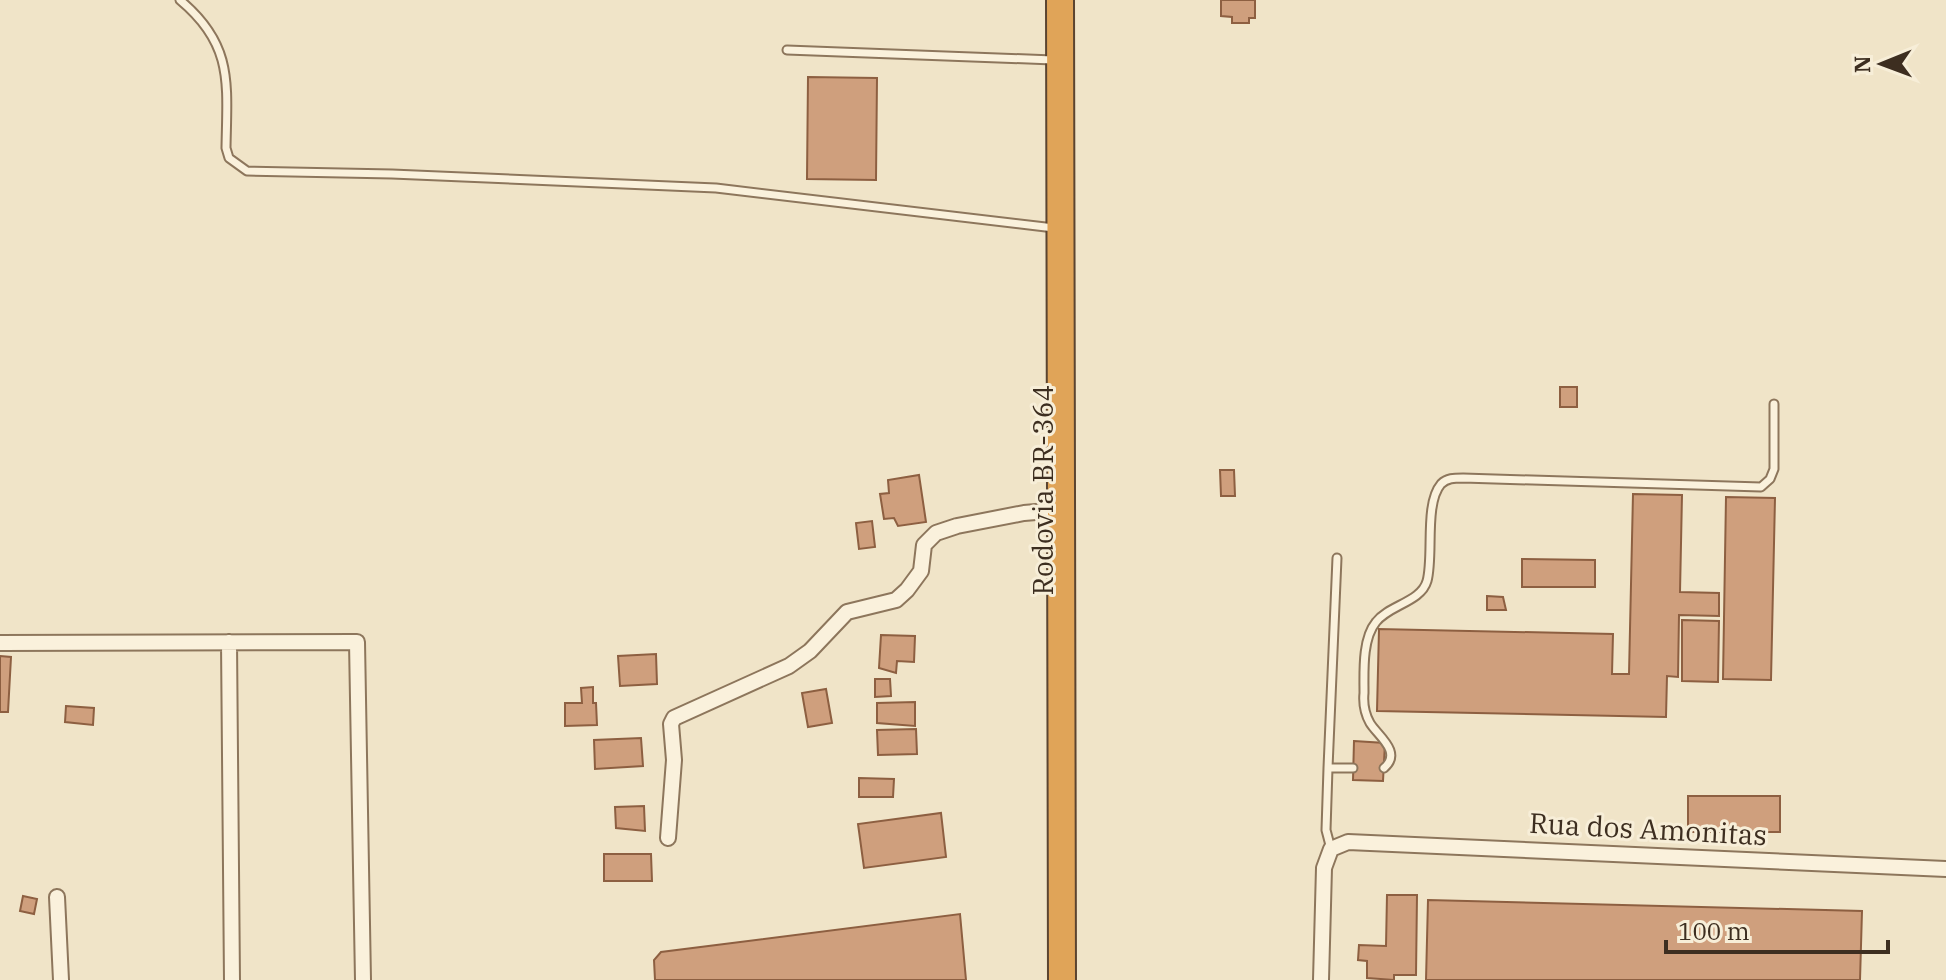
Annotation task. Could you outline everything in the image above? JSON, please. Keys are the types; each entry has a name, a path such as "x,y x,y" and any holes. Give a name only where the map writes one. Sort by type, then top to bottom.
{"highway":[{"path":"1060,0 1062,980"},
{"name":"Rodovia BR-364","path":"1074,980 1076,0"}],"street":[{"path":"668,838 674,760 671,724 674,718 789,666 819,643 847,612 896,600 921,571 924,545 936,533 1024,513 1060,510"},
{"path":"229,642 232,980"},
{"path":"0,643 357,642 363,980"},
{"name":"Rua dos Amonitas","path":"1331,849 1348,842 1946,869"},
{"path":"1321,980 1324,868 1331,849"},
{"path":"57,897 61,980"}],"lane":[{"path":"180,0 207,26 218,44 225,63 226,148 229,158 247,171 716,188 1060,228"},
{"path":"787,50 1060,60"},
{"path":"1384,768 1388,761 1387,741 1370,724 1365,711 1363,694 1368,636 1375,622 1388,610 1415,596 1426,585 1433,507 1442,483 1450,478 1463,478 1761,487 1770,479 1774,469 1774,404"},
{"path":"1331,849 1326,830 1337,558"},
{"path":"1328,768 1353,768"}],"building":[{"path":"1221,0 1255,0 1255,18 1249,18 1249,23 1232,23 1232,17 1221,16"},
{"path":"808,77 877,78 876,180 807,179"},
{"path":"1560,387 1577,387 1577,407 1560,407"},
{"path":"1220,470 1234,470 1235,496 1221,496"},
{"path":"919,475 926,522 898,526 894,518 884,519 880,494 889,493 888,480"},
{"path":"1633,494 1682,495 1680,592 1719,593 1719,616 1679,615 1678,677 1667,676 1666,717 1377,711 1379,629 1613,634 1612,674 1629,674"},
{"path":"1726,497 1775,498 1771,680 1723,679"},
{"path":"872,521 875,547 859,549 856,523"},
{"path":"1522,559 1595,560 1595,587 1522,587"},
{"path":"1487,596 1503,597 1506,610 1487,610"},
{"path":"1682,620 1719,621 1718,682 1682,681"},
{"path":"881,635 915,636 914,662 897,661 896,673 879,668"},
{"path":"656,654 657,684 620,686 618,656"},
{"path":"0,656 11,657 8,712 0,712"},
{"path":"875,679 890,679 891,696 875,697"},
{"path":"593,687 597,725 565,726 565,703 582,703 581,688"},
{"path":"826,689 832,723 808,727 802,693"},
{"path":"915,702 915,726 877,723 877,703"},
{"path":"66,706 94,708 93,725 65,722"},
{"path":"916,729 917,754 878,755 877,730"},
{"path":"641,738 643,766 595,769 594,740"},
{"path":"1354,741 1385,743 1383,781 1353,780"},
{"path":"859,778 894,779 893,797 859,797"},
{"path":"1688,796 1780,796 1780,832 1688,832"},
{"path":"644,806 645,831 616,828 615,807"},
{"path":"941,813 946,857 864,868 858,824"},
{"path":"604,854 651,854 652,881 604,881"},
{"path":"1387,895 1417,895 1416,975 1394,975 1394,980 1367,978 1367,961 1358,960 1359,945 1386,946"},
{"path":"23,896 37,899 34,914 20,911"},
{"path":"1428,900 1862,911 1860,980 1426,980"},
{"path":"960,914 966,980 655,980 654,960 661,952"}]}
